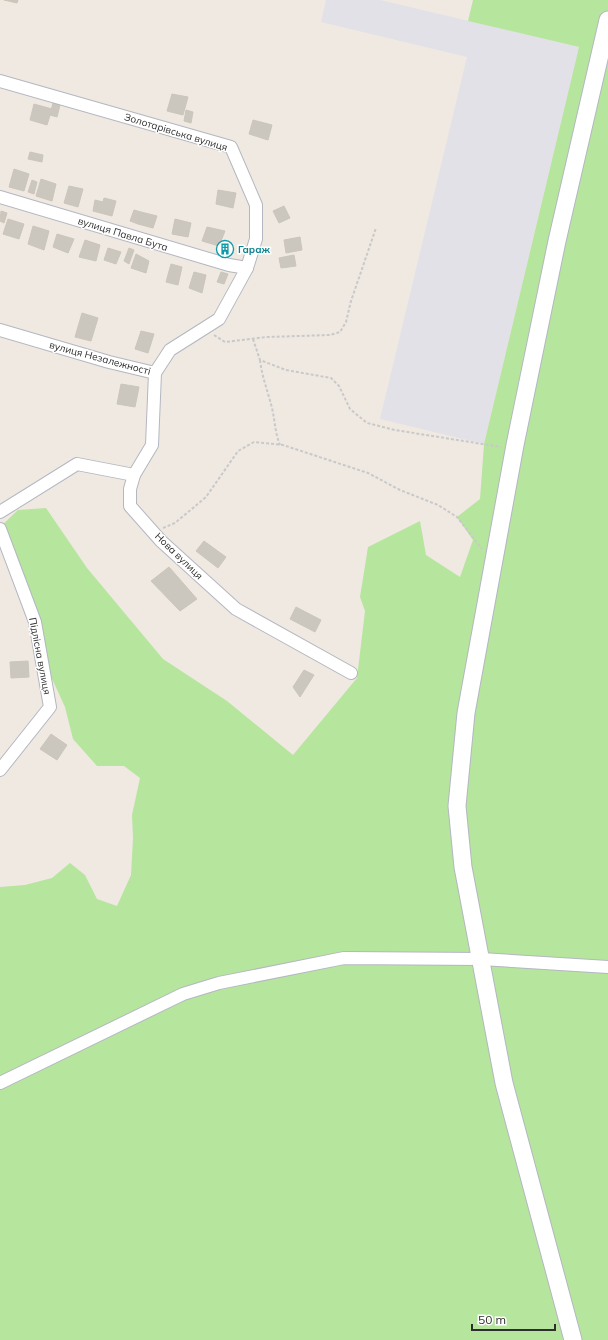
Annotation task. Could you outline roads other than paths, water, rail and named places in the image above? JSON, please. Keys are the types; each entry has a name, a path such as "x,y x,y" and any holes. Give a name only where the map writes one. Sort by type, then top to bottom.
{"street":[{"path":"573,1340 504,1083 463,867 457,806 466,713 515,449 557,241 608,20"},
{"name":"Золотарівська вулиця","path":"0,81 231,147 256,205 256,239 247,268"},
{"name":"вулиця Павла Бута","path":"0,197 229,265 247,268"},
{"name":"вулиця Незалежності","path":"0,330 109,362 155,372 170,350 219,319 247,268"},
{"name":"Нова вулиця","path":"155,372 152,444 134,475 130,489 130,506 153,532 236,609 351,673"},
{"path":"0,512 77,464 134,475"},
{"name":"Підлісна вулиця","path":"0,529 34,622 50,707 0,770"},
{"path":"0,1083 184,994 219,983 344,958 481,959 608,967"}],"place":[{"name":"Гараж","path":"225,249"}]}
